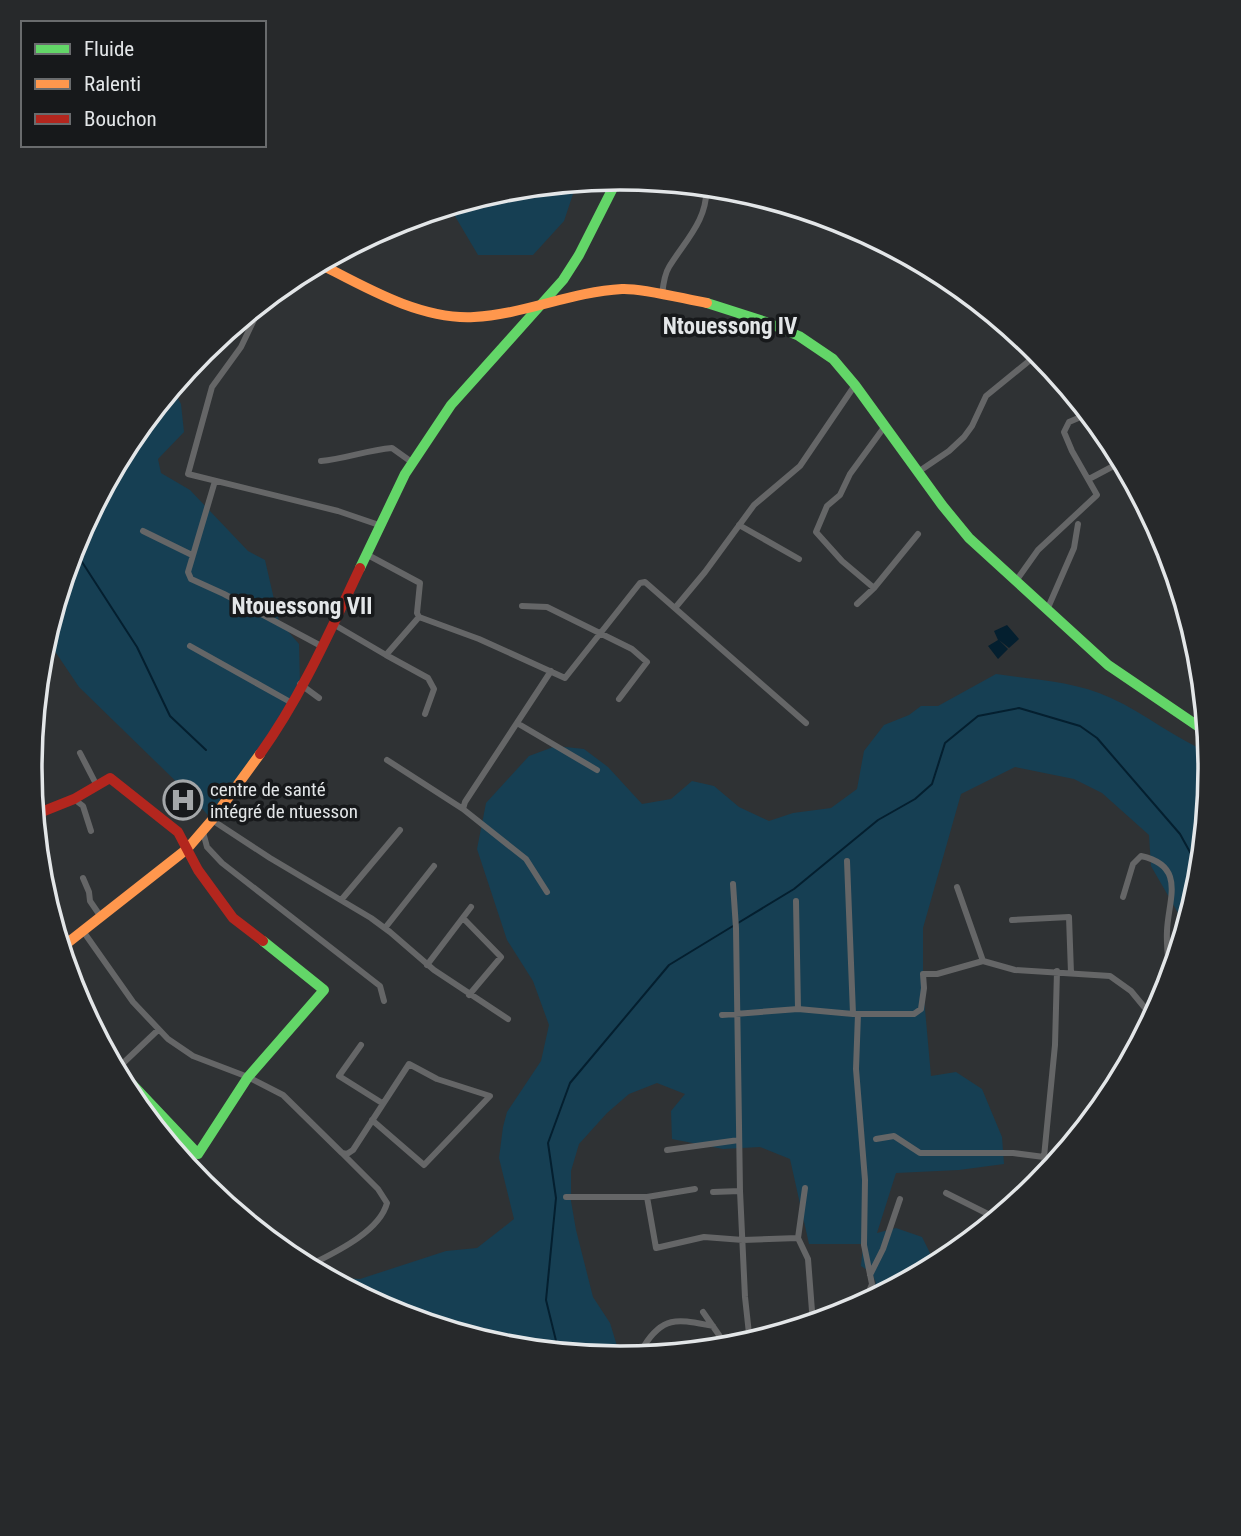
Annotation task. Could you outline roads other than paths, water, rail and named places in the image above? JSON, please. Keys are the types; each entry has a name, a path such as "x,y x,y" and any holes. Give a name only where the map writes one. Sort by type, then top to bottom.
{"street":[{"path":"69,942 187,849 203,832 273,736 323,647 379,524 413,462 451,405 571,268 612,189"},
{"path":"662,295 668,267 698,224 705,196"},
{"path":"329,268 371,290 441,314 473,317 537,307 568,297 624,289 708,303 799,336 833,359 855,385 960,528 1108,665 1198,726"},
{"path":"253,321 241,347 212,387 188,474 338,511 379,524"},
{"path":"918,472 964,437 986,396 1031,360"},
{"path":"675,608 754,505 800,466 855,385"},
{"path":"1016,581 1038,550 1097,495 1072,451 1065,432 1069,422 1080,417"},
{"path":"874,588 842,561 816,533 827,506 839,495 850,474 885,426"},
{"path":"321,461 343,459 366,450 392,448 413,462"},
{"path":"1088,479 1113,466"},
{"path":"215,481 192,555 188,572 191,579 323,647"},
{"path":"1047,610 1074,548 1078,524"},
{"path":"739,525 799,559"},
{"path":"143,531 192,555"},
{"path":"857,604 874,588 918,534"},
{"path":"366,554 420,583 417,613 419,617"},
{"path":"419,617 479,639 562,678 568,677 641,582 675,608 806,723"},
{"path":"522,606 547,607 632,649 647,662 619,699"},
{"path":"386,656 419,617"},
{"path":"333,624 428,678 435,689 425,714"},
{"path":"190,646 292,703"},
{"path":"463,809 551,671"},
{"path":"300,684 319,698"},
{"path":"517,723 597,770"},
{"path":"80,753 97,786"},
{"path":"387,760 463,809 526,859 547,892"},
{"path":"44,811 74,799 110,778 183,838 208,884 233,918 324,990 248,1077 200,1152 196,1154 151,1105"},
{"path":"74,799 83,806 92,831"},
{"path":"212,820 385,928 427,965 508,1020"},
{"path":"342,899 400,830"},
{"path":"203,832 207,847 222,863 380,986 384,1001"},
{"path":"1123,897 1133,864 1141,856 1157,859 1168,873 1173,892 1167,931 1168,953"},
{"path":"847,861 856,1069 865,1181 864,1245 872,1284 870,1290"},
{"path":"385,928 434,866"},
{"path":"83,878 90,901 101,917"},
{"path":"733,884 740,1191 749,1332"},
{"path":"957,887 983,961"},
{"path":"796,901 799,1009"},
{"path":"427,965 471,907"},
{"path":"1012,920 1069,917 1071,974"},
{"path":"463,918 501,957 469,995"},
{"path":"83,931 124,990 158,1030 178,1048 248,1077 283,1095 379,1189 387,1203 383,1216 344,1248 318,1261"},
{"path":"722,1015 799,1009 855,1014 917,1013 921,1009 925,988 923,974 937,974 983,961 1015,970 1110,976 1131,991 1147,1007"},
{"path":"1044,1161 1055,1045 1057,971"},
{"path":"121,1059 158,1030"},
{"path":"361,1045 340,1076 382,1103"},
{"path":"342,1153 347,1154 353,1150 382,1103 409,1065 437,1079 489,1096 424,1165 372,1120"},
{"path":"876,1139 894,1136 920,1153 1013,1153 1044,1157"},
{"path":"667,1150 739,1140"},
{"path":"805,1188 799,1238 808,1259 812,1314"},
{"path":"566,1197 647,1197 695,1189"},
{"path":"713,1192 740,1191"},
{"path":"946,1193 988,1214"},
{"path":"647,1197 656,1248 704,1237 743,1240 799,1238"},
{"path":"870,1275 883,1249 900,1199"},
{"path":"703,1311 721,1337"},
{"path":"644,1345 653,1331 677,1320 713,1326"}],"waterway":[{"path":"81,560 137,647 170,716 206,750"},
{"path":"738,923 794,889 878,820 915,799 932,784 945,743 978,716 1019,708 1080,726 1097,738 1180,834 1192,856"},
{"path":"557,1343 546,1300 556,1198 548,1143 570,1083 669,965 733,926"}],"place":[{"name":"centre de santé intégré de ntuesson","path":"183,800"}],"district":[{"name":"Ntouessong IV","path":"730,326"},
{"name":"Ntouessong VII","path":"302,606"}]}
